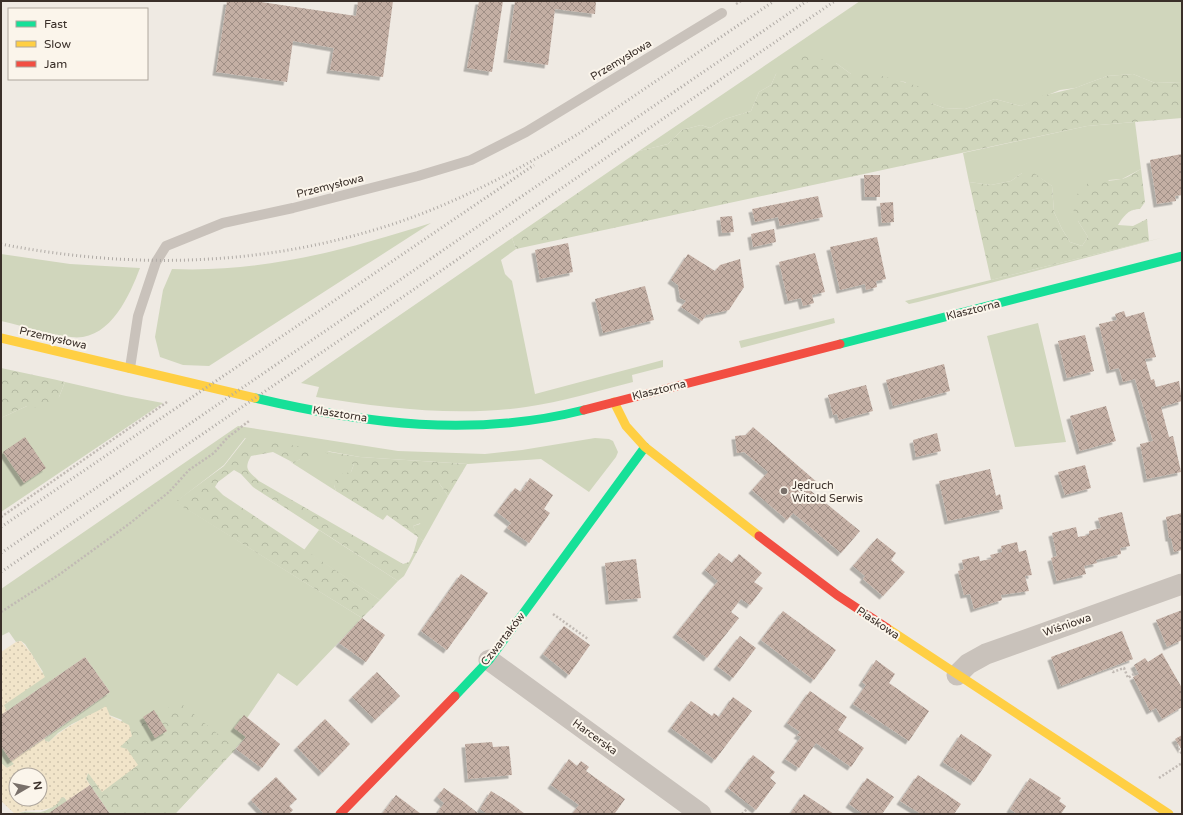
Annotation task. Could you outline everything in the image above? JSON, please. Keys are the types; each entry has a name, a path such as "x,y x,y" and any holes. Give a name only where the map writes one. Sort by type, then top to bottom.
{"street":[{"name":"Klasztorna","path":"130,368 288,405 418,425 499,424 533,421 614,402 1182,256"},
{"name":"Przemysłowa","path":"1,338 130,368"},
{"name":"Piaskowa","path":"614,402 618,415 626,428 645,447 776,550 837,595 1170,814"},
{"name":"Czwartaków","path":"340,814 489,660 645,447"},
{"name":"Wiśniowa","path":"958,675 968,664 986,654 1182,584"},
{"name":"Harcerska","path":"489,660 701,814"}],"lane":[{"name":"Przemysłowa","path":"130,368 138,316 156,262 166,246 223,223 293,208 418,176 471,160 526,132 722,13"}],"path":[{"path":"1,517 170,400"},
{"path":"1,612 60,574 135,520 169,492 189,470 214,453 227,438 246,424 250,419"},
{"path":"546,609 588,639"},
{"path":"1111,668 1113,672 1124,668 1128,678 1138,672"},
{"path":"1176,745 1182,754"},
{"path":"1156,781 1182,763"},
{"path":"742,814 747,809"}],"green space":[{"path":"860,1 1182,1 1182,82 1155,83 1133,74 1107,76 1075,88 1060,90 1021,106 995,99 965,109 944,108 931,103 905,82 851,74 836,63 776,74 771,85 759,92 751,111 725,119 710,128 701,125 682,130 668,144 639,151"},
{"path":"802,54 836,63 851,74 861,70 928,89 931,103 944,108 965,109 995,99 1021,106 1042,96 1075,88 1107,76 1133,74 1155,83 1182,82 1182,118 1087,126 516,249 512,238 639,151 668,144 682,130 701,125 710,128 725,119 751,111 759,92 771,85 776,74 791,59"},
{"path":"1135,122 1141,169 1122,179 1109,180 1078,221 1088,237 1082,246 1070,242 1062,229 1054,212 1052,186 1033,173 1022,173 1011,181 991,185 969,182 963,153 1087,126"},
{"path":"1141,169 1145,202 1140,209 1133,210 1127,214 1118,225 1133,226 1147,219 1149,241 991,280 969,182 991,185 1011,181 1022,173 1034,173 1052,186 1054,212 1062,229 1070,242 1082,246 1088,237 1078,221 1071,204 1083,187 1092,182 1124,178"},
{"path":"431,223 209,366 183,365 160,357 155,337 163,290 172,269 238,267 303,258 367,242"},
{"path":"512,238 516,249 501,260 505,274 512,281 535,394 663,360 663,367 632,375 633,382 539,405 499,410 447,411 368,405 316,397 319,387 301,383"},
{"path":"1161,238 918,302 909,304 905,301"},
{"path":"1,254 70,264 140,268 130,292 116,315 107,325 84,337 71,337 1,321"},
{"path":"834,318 835,323 741,348 739,341"},
{"path":"1038,323 1066,442 1015,447 987,336"},
{"path":"1,368 65,382 59,397 45,409 27,406 1,418"},
{"path":"65,382 163,403 1,512 1,418 27,406 59,397"},
{"path":"238,426 398,451 485,454 522,450 595,438 609,439 613,441 618,452 616,457 589,492 541,459 468,464 360,457 327,451 354,464 351,472 334,485 336,491 289,461 293,463 300,459 245,438 224,465 176,502 362,618 297,686 278,673 247,718 246,737 175,814 90,785 122,720 99,711 72,724 58,733 49,742 45,741 45,738 110,692 85,657 7,711 3,705 43,672 25,644 21,641 16,642 9,632 1,636 1,589"},
{"path":"246,438 310,448 309,460 300,459 294,463 273,452 251,456 247,467 259,481 403,564 409,562 418,537 387,515 383,520 336,491 334,485 337,475 351,472 354,464 342,465 324,451 360,457 467,464 448,496 439,483 431,484 437,499 429,520 413,526 418,536 423,541 404,576 398,581 253,487 241,474 234,470 218,482 215,487 223,495 380,600 362,618 175,502 224,466"},
{"path":"431,483 439,483 448,496 423,541 418,537 413,526 420,524"},
{"path":"319,530 398,581 380,600 304,550"},
{"path":"178,701 236,749 175,814 110,814 86,779 88,773 138,765 127,749 120,747 131,736 129,725 154,710 162,712"},
{"path":"1,746 15,764 7,768 1,763"},
{"path":"64,797 67,801 50,814 16,814 22,812 38,812 49,809 55,805 60,798"}],"sand":[{"path":"21,641 31,653 45,677 4,705 7,711 1,715 1,652 16,642"},
{"path":"106,706 110,716 129,725 132,736 120,747 127,749 138,765 102,792 88,773 86,779 90,785 67,801 64,797 50,808 24,811 15,814 1,801 1,763 8,767 8,807 48,807 48,767 9,767 14,764 11,761 45,738 45,741 49,742 68,727"}],"building":[{"path":"227,1 254,1 356,16 358,1 393,1 383,77 330,70 334,48 293,41 287,82 216,72"},
{"path":"479,1 503,1 492,72 467,68"},
{"path":"515,1 596,1 595,14 555,9 548,65 507,59"},
{"path":"1182,154 1182,195 1175,196 1176,201 1157,204 1150,160"},
{"path":"864,175 880,175 880,197 865,197"},
{"path":"818,196 823,217 780,226 778,217 755,222 752,209"},
{"path":"893,202 894,222 882,223 880,203"},
{"path":"732,216 734,232 722,233 720,217"},
{"path":"774,229 776,242 753,247 751,234"},
{"path":"877,237 886,279 876,281 877,287 866,290 865,284 840,290 830,247"},
{"path":"568,243 573,272 540,279 535,250"},
{"path":"815,253 825,292 812,295 814,303 803,306 801,298 788,301 779,262"},
{"path":"688,254 715,271 720,265 740,259 744,287 729,310 706,315 702,321 681,307 686,301 680,298 678,285 671,280"},
{"path":"645,286 654,320 603,333 595,299"},
{"path":"1124,311 1126,317 1144,312 1156,357 1145,359 1151,380 1154,379 1156,387 1179,381 1182,401 1161,407 1169,437 1173,436 1181,472 1147,479 1140,444 1153,441 1135,379 1123,382 1119,368 1110,370 1099,324 1117,320 1115,314"},
{"path":"1085,335 1094,371 1067,378 1058,341"},
{"path":"944,364 950,391 893,406 886,380"},
{"path":"866,385 873,411 839,420 837,414 833,415 828,395"},
{"path":"1106,406 1116,441 1080,451 1070,416"},
{"path":"753,427 818,483 811,491 860,531 841,553 793,513 787,520 752,490 768,472 744,452 737,453 735,436 746,435"},
{"path":"937,433 941,451 916,457 913,440"},
{"path":"25,437 46,468 24,483 3,452"},
{"path":"1085,465 1091,488 1065,495 1058,472"},
{"path":"990,469 996,496 1000,494 1003,509 948,521 939,481"},
{"path":"530,478 553,495 544,509 550,513 529,543 507,528 511,523 497,512 515,488 521,492"},
{"path":"1122,512 1130,546 1120,548 1121,554 1096,560 1097,563 1084,566 1086,574 1057,581 1051,558 1057,556 1052,533 1076,527 1078,537 1089,535 1089,531 1101,528 1098,518"},
{"path":"1182,513 1182,550 1174,552 1171,538 1169,538 1166,517"},
{"path":"877,538 896,553 891,560 905,572 883,596 863,579 865,576 853,566"},
{"path":"1017,542 1019,552 1026,550 1032,575 1025,576 1029,591 1001,595 1002,600 974,609 970,594 964,595 958,571 964,569 962,560 979,556 980,561 992,559 990,555 1002,552 1001,546"},
{"path":"719,553 732,563 739,554 762,573 754,582 763,588 750,605 741,599 731,612 739,618 707,658 676,634 718,581 705,570"},
{"path":"636,559 641,598 609,601 605,563"},
{"path":"461,574 488,593 447,650 421,631"},
{"path":"1182,610 1182,640 1167,647 1156,620"},
{"path":"783,611 836,650 814,680 761,640"},
{"path":"362,618 385,635 366,662 339,643"},
{"path":"564,626 590,645 569,675 543,654"},
{"path":"1122,631 1133,659 1061,686 1051,657"},
{"path":"740,636 756,648 733,678 717,666"},
{"path":"1162,653 1182,688 1182,707 1162,719 1156,708 1150,711 1133,677 1139,674 1134,665 1145,658 1148,662"},
{"path":"85,657 110,692 11,761 1,746 1,715"},
{"path":"876,660 895,674 889,683 929,711 909,741 853,704 866,685 862,682"},
{"path":"377,672 400,696 375,720 352,697"},
{"path":"810,691 847,717 838,730 864,748 851,767 816,743 799,768 785,759 801,737 797,735 800,732 787,723"},
{"path":"733,697 752,711 715,760 671,728 691,701 712,716 714,713 719,717"},
{"path":"154,710 167,731 155,738 143,717"},
{"path":"244,715 280,744 262,768 236,749 246,737 234,728"},
{"path":"325,719 350,744 322,773 297,747"},
{"path":"961,734 992,755 974,782 943,762"},
{"path":"1182,735 1182,750 1175,739"},
{"path":"492,742 493,747 509,746 512,775 468,779 465,744"},
{"path":"753,755 775,772 770,778 776,783 756,810 728,788"},
{"path":"569,759 577,766 581,761 589,767 586,771 625,799 615,813 572,814 579,805 551,785"},
{"path":"918,775 961,804 954,814 921,814 900,801"},
{"path":"276,777 297,799 289,806 293,810 289,814 264,814 251,800"},
{"path":"867,778 894,797 882,814 863,814 849,804"},
{"path":"1030,778 1061,798 1059,801 1066,806 1061,814 1017,814 1010,809"},
{"path":"90,785 110,814 49,813"},
{"path":"444,788 479,814 440,814 438,812 444,803 437,797"},
{"path":"491,791 525,814 487,814 480,809"},
{"path":"804,794 834,814 790,814"},
{"path":"396,795 421,814 382,814"}],"railway":[{"path":"1,244 47,252 93,257 139,260 185,260 231,258 276,252 322,244 367,232 422,213 476,190 553,149 578,134 774,1"},
{"path":"1,553 807,1"},
{"path":"1,572 835,1"},
{"path":"1,527 534,165"}],"traffic: fast":[{"path":"840,344 1182,256"},
{"path":"255,398 338,415 379,421 420,424 501,424 543,419 584,410"},
{"path":"455,696 489,660 645,447"}],"traffic: slow":[{"path":"1,338 255,398"},
{"path":"614,402 626,426 645,447 759,536"},
{"path":"887,628 1169,814"}],"traffic: jam":[{"path":"584,410 840,344"},
{"path":"759,536 837,595 887,628"},
{"path":"340,814 455,696"}],"place":[{"name":"Jędruch Witold Serwis","path":"784,491"}]}
